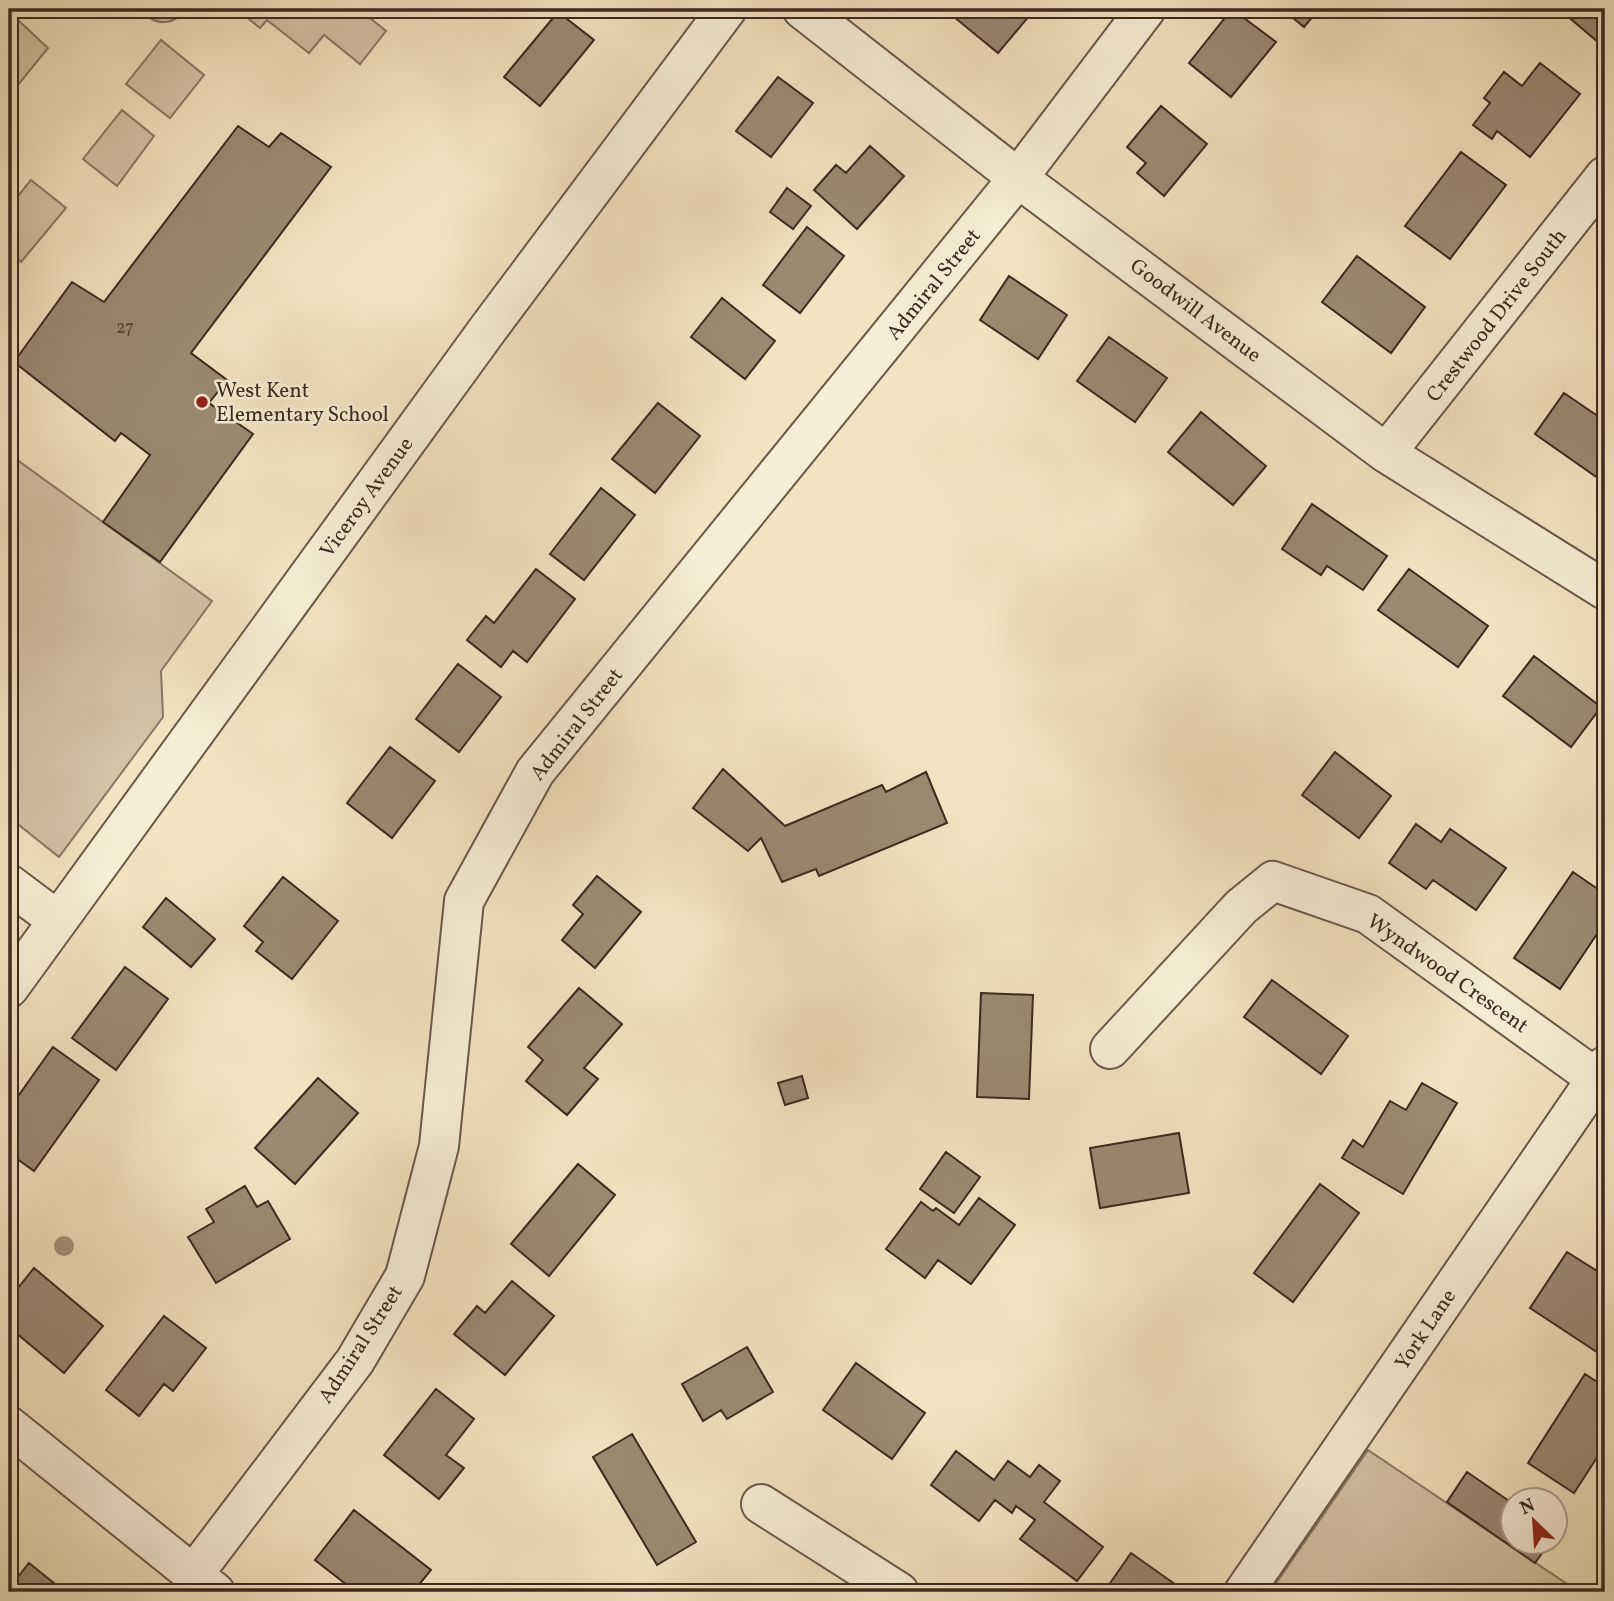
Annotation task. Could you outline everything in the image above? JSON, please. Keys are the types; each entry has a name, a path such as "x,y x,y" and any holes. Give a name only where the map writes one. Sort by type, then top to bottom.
{"street":[{"name":"Viceroy Avenue","path":"9,988 488,329 727,9"},
{"name":"Goodwill Avenue","path":"802,9 1018,178 1386,453 1605,590"},
{"name":"Admiral Street","path":"204,1584 355,1361 405,1276 439,1146 464,901 535,772 1018,178 1146,9"},
{"name":"Crestwood Drive South","path":"1386,453 1605,176"},
{"name":"Wyndwood Crescent","path":"1110,1049 1241,907 1273,881 1367,914 1601,1072"},
{"path":"9,884 57,920"},
{"name":"York Lane","path":"1244,1592 1601,1072"},
{"path":"9,1426 204,1584"},
{"path":"761,1504 899,1592"}],"shaded area":[{"path":"142,9 185,9 176,19 164,22 152,19"},
{"path":"236,9 359,9 386,31 360,64 324,35 309,53 267,20 260,28"},
{"path":"18,20 48,48 9,96 9,31"},
{"path":"161,40 204,75 170,118 126,84"},
{"path":"122,110 154,136 117,186 83,159"},
{"path":"31,180 66,208 21,262 9,251 9,207"},
{"path":"9,454 212,601 161,671 163,717 59,857 9,817"},
{"path":"1368,1450 1498,1537 1498,1556 1526,1556 1579,1592 1270,1592"}],"building":[{"path":"961,9 1035,9 998,53 954,17"},
{"path":"1232,9 1276,42 1231,97 1189,63"},
{"path":"1282,9 1319,9 1304,27"},
{"path":"1559,9 1605,9 1605,48"},
{"path":"558,12 594,40 540,106 504,77"},
{"path":"1540,63 1580,94 1530,157 1497,131 1492,139 1473,125 1490,103 1484,98 1504,72 1522,86"},
{"path":"778,77 813,103 771,157 736,131"},
{"path":"1161,106 1207,144 1164,196 1137,173 1146,163 1127,147"},
{"path":"238,126 269,147 281,133 331,167 191,353 227,380 209,403 253,434 160,562 103,522 150,455 121,433 115,441 14,362 72,282 104,302"},
{"path":"870,146 904,176 857,229 814,190 836,165 846,173"},
{"path":"1461,152 1506,185 1450,259 1405,226"},
{"path":"787,188 811,206 793,229 770,212"},
{"path":"807,227 844,256 800,313 763,285"},
{"path":"1357,256 1425,307 1391,353 1322,302"},
{"path":"1009,276 1067,315 1038,359 980,320"},
{"path":"722,298 775,341 745,379 691,337"},
{"path":"1109,337 1167,378 1135,422 1077,381"},
{"path":"1564,393 1605,421 1605,483 1535,434"},
{"path":"658,403 700,436 655,493 612,459"},
{"path":"1201,412 1266,466 1233,505 1168,452"},
{"path":"601,488 635,515 584,580 550,554"},
{"path":"1312,504 1387,556 1363,590 1327,566 1321,575 1282,549"},
{"path":"536,569 575,599 527,662 513,651 501,667 467,640 486,616 494,623"},
{"path":"1409,569 1488,626 1458,667 1378,610"},
{"path":"1534,656 1601,707 1571,747 1503,696"},
{"path":"458,664 501,697 459,752 416,719"},
{"path":"390,747 435,781 392,838 347,803"},
{"path":"1335,752 1391,796 1359,838 1302,795"},
{"path":"723,769 785,826 882,785 886,792 926,772 947,823 819,876 816,869 782,882 761,838 748,851 693,808"},
{"path":"1416,824 1441,842 1450,829 1506,868 1476,910 1433,880 1426,889 1389,863"},
{"path":"1573,872 1605,894 1605,922 1560,989 1514,958"},
{"path":"597,876 641,912 595,968 562,940 583,914 573,905"},
{"path":"283,877 338,921 292,979 256,951 263,942 244,926"},
{"path":"166,898 215,939 191,967 143,927"},
{"path":"125,967 168,999 116,1070 72,1038"},
{"path":"1272,980 1348,1036 1321,1074 1244,1017"},
{"path":"579,988 622,1024 584,1068 598,1079 567,1115 526,1081 543,1060 528,1047"},
{"path":"981,993 1033,995 1029,1099 977,1097"},
{"path":"53,1047 99,1080 34,1171 9,1153 9,1139 17,1127 9,1121 9,1109"},
{"path":"802,1076 808,1098 785,1105 778,1083"},
{"path":"318,1078 358,1113 295,1184 255,1148"},
{"path":"1422,1083 1457,1103 1403,1194 1342,1158 1353,1140 1363,1147 1390,1101 1406,1110"},
{"path":"1179,1133 1189,1193 1100,1208 1090,1148"},
{"path":"946,1152 980,1177 954,1213 920,1189"},
{"path":"578,1164 615,1195 549,1276 511,1244"},
{"path":"1320,1184 1359,1213 1293,1302 1254,1273"},
{"path":"245,1186 257,1207 268,1201 290,1239 216,1283 188,1237 214,1222 206,1209"},
{"path":"979,1198 1015,1225 971,1284 938,1260 925,1278 886,1249 921,1202 933,1211 936,1208 959,1225"},
{"path":"1567,1252 1605,1276 1605,1283 1598,1294 1605,1298 1605,1346 1600,1354 1530,1308"},
{"path":"34,1268 103,1326 64,1373 9,1327 9,1299"},
{"path":"512,1281 554,1316 505,1375 454,1334 477,1306 485,1313"},
{"path":"164,1316 206,1348 173,1391 164,1384 139,1416 106,1390"},
{"path":"747,1347 773,1392 727,1419 721,1410 703,1421 682,1384"},
{"path":"856,1363 925,1413 892,1459 823,1410"},
{"path":"1585,1374 1605,1387 1605,1445 1574,1493 1568,1486 1563,1486 1528,1463"},
{"path":"436,1389 474,1419 446,1455 464,1468 439,1499 384,1455"},
{"path":"632,1434 696,1542 657,1565 593,1457"},
{"path":"956,1451 994,1480 1008,1461 1030,1477 1039,1465 1060,1481 1044,1502 1103,1547 1077,1581 1020,1539 1035,1520 1016,1506 1012,1513 995,1500 979,1521 931,1485"},
{"path":"1467,1472 1498,1493 1498,1537 1447,1502"},
{"path":"354,1510 431,1570 413,1592 356,1592 315,1560"},
{"path":"1131,1553 1176,1585 1171,1592 1104,1592"},
{"path":"1525,1556 1540,1556 1535,1563"},
{"path":"29,1563 65,1592 9,1592 9,1588"}],"place":[{"name":"West Kent Elementary School","path":"202,402"}]}
